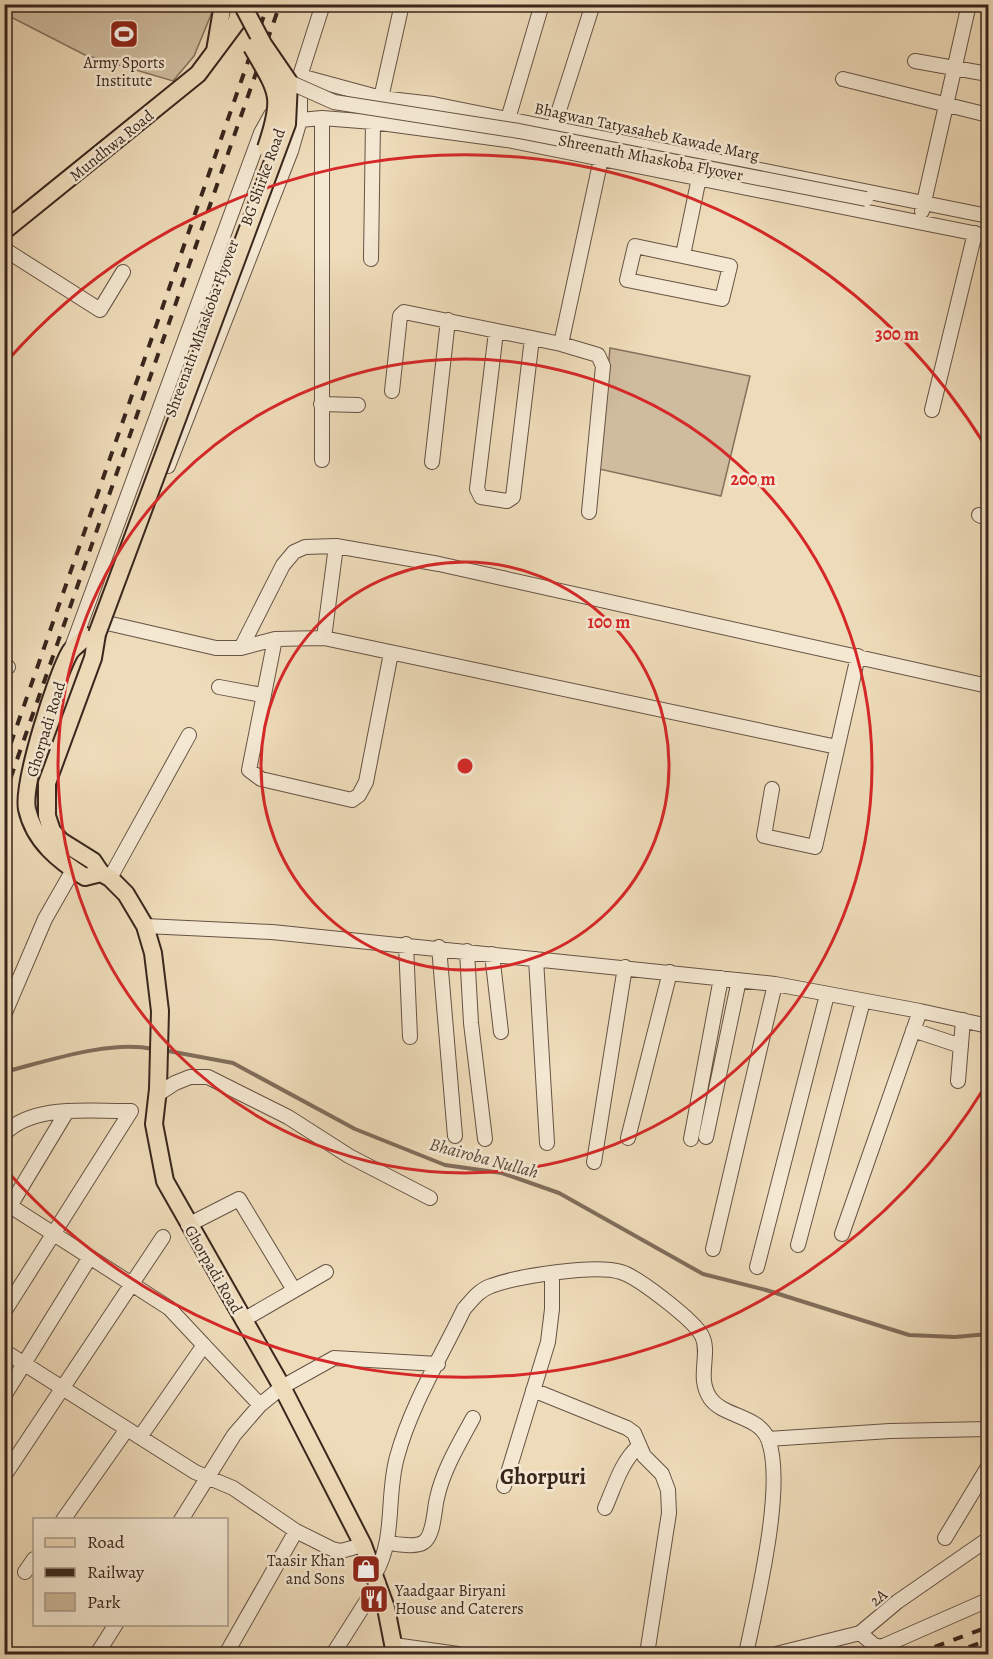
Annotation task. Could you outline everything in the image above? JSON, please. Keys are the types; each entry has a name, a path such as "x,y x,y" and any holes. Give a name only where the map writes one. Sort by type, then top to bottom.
{"main road":[{"path":"214,55 223,4"},
{"name":"Shreenath Mhaskoba Flyover","path":"93,658 97,631 275,123 277,98 273,81 231,4"},
{"path":"242,4 263,44 295,79"},
{"name":"Mundhwa Road","path":"4,231 198,74 236,23 242,4"},
{"name":"Shreenath Mhaskoba Flyover","path":"71,650 97,631 287,124 295,79"},
{"name":"Ghorpadi Road","path":"71,650 30,770 26,795 30,816 45,846 73,870"},
{"name":"Ghorpadi Road","path":"93,658 47,783 47,816 52,831 61,841 93,861 138,910 145,926 153,953 160,1011 158,1092 154,1124 165,1181 282,1387 363,1545 386,1608 394,1650"},
{"path":"30,816 47,816"},
{"path":"73,870 85,877 105,875"}],"street":[{"name":"BG Shirke Road","path":"97,631 291,151 300,120 302,98 295,79 323,4"},
{"path":"381,98 402,4"},
{"path":"508,119 542,4"},
{"path":"553,129 592,4"},
{"path":"920,222 949,104 969,4"},
{"path":"915,61 988,74"},
{"name":"Bhagwan Tatyasaheb Kawade Marg","path":"295,79 381,98 433,104 988,216"},
{"name":"Shreenath Mhaskoba Flyover","path":"295,79 334,102 519,131 866,199 909,200"},
{"path":"843,79 988,115"},
{"path":"71,650 261,133 273,112 302,98"},
{"path":"322,118 322,460"},
{"path":"300,120 322,118 373,122 507,140 982,235 932,410"},
{"path":"370,259 373,122"},
{"path":"561,344 601,159"},
{"path":"683,255 699,178"},
{"path":"635,246 683,255 730,266 722,299 627,280 635,246"},
{"path":"4,249 100,310 123,272"},
{"path":"392,391 402,313 448,320 561,344 598,355 603,366 589,512"},
{"path":"432,462 448,320"},
{"path":"496,332 477,489 481,497 507,501 513,497 532,338"},
{"path":"321,404 358,405"},
{"path":"241,648 283,565 305,547 336,546 439,564 988,686"},
{"path":"324,638 336,546"},
{"path":"97,631 216,648 241,648 275,639 324,638 837,747"},
{"path":"275,639 249,770 261,779 352,800 359,795 366,782 391,652"},
{"path":"772,789 764,836 815,847 858,656"},
{"path":"219,687 262,696"},
{"path":"105,875 189,735"},
{"path":"4,1015 45,919 73,870"},
{"path":"145,926 225,928 406,944 775,984 988,1026"},
{"path":"406,944 410,1037"},
{"path":"439,948 455,1136"},
{"path":"467,951 471,1023 485,1139"},
{"path":"492,954 501,1032"},
{"path":"536,959 546,1143"},
{"path":"594,1162 625,967"},
{"path":"628,1138 670,972"},
{"path":"691,1139 721,978"},
{"path":"706,1137 739,980"},
{"path":"713,1250 775,984"},
{"path":"757,1267 827,995"},
{"path":"798,1245 863,1001"},
{"path":"842,1234 920,1011"},
{"path":"958,1081 963,1020"},
{"path":"913,1030 961,1046"},
{"path":"158,1092 190,1077 208,1077 288,1117 349,1156 430,1198"},
{"path":"4,1134 26,1119 42,1113 131,1111 4,1312"},
{"path":"66,1113 6,1208 54,1234 169,1308 260,1405"},
{"path":"188,1225 238,1199 294,1290"},
{"path":"4,1476 163,1237"},
{"path":"4,1396 90,1257"},
{"path":"333,1654 376,1578 387,1543 396,1460 405,1428 464,1309 476,1295 490,1286 552,1274 599,1269 622,1272 646,1284 703,1337 702,1374 705,1389 711,1401 757,1426 768,1439 773,1472 771,1513 764,1563 746,1654"},
{"path":"243,1320 326,1272"},
{"path":"504,1486 548,1342 552,1309 552,1274"},
{"path":"140,1437 204,1345"},
{"path":"4,1351 208,1478 233,1488 296,1531 332,1549 341,1551 363,1545"},
{"path":"182,1518 234,1435 260,1405 282,1387 334,1358 438,1364"},
{"path":"533,1390 627,1428 634,1433 638,1447 662,1474 668,1490 669,1513 647,1654"},
{"path":"387,1543 417,1545 425,1542 429,1534 437,1494 473,1418"},
{"path":"64,1518 127,1429"},
{"path":"768,1439 890,1431 988,1429"},
{"path":"605,1508 620,1473 631,1453 638,1447"},
{"path":"945,1538 988,1467"},
{"path":"226,1654 296,1531"},
{"name":"2A","path":"776,1654 860,1633 897,1602 988,1539"},
{"path":"25,1572 33,1560"},
{"path":"860,1633 874,1645 880,1647 988,1600"},
{"path":"97,1654 115,1626"},
{"path":"394,1650 458,1654"}],"green space":[{"name":"Army Sports Institute","path":"4,5 215,5 194,56 173,81 85,55 5,14"},
{"path":"610,348 750,376 721,496 599,469"}],"waterway":[{"name":"Bhairoba Nullah","path":"4,1072 98,1049 117,1047 153,1049"},
{"name":"Bhairoba Nullah","path":"163,1050 233,1063 355,1129 445,1165 502,1173 559,1193 703,1274 766,1290 909,1335 955,1337 988,1334"}],"railway":[{"path":"4,763 268,4"},
{"path":"4,797 280,4"},
{"path":"916,1654 988,1627"},
{"path":"950,1654 988,1640"}],"place":[{"name":"Army Sports Institute","path":"124,34"},
{"name":"Taasir Khan and Sons","path":"366,1569"},
{"name":"Yaadgaar Biryani House and Caterers","path":"374,1599"}],"district":[{"name":"Ghorpuri","path":"543,1476"}]}
